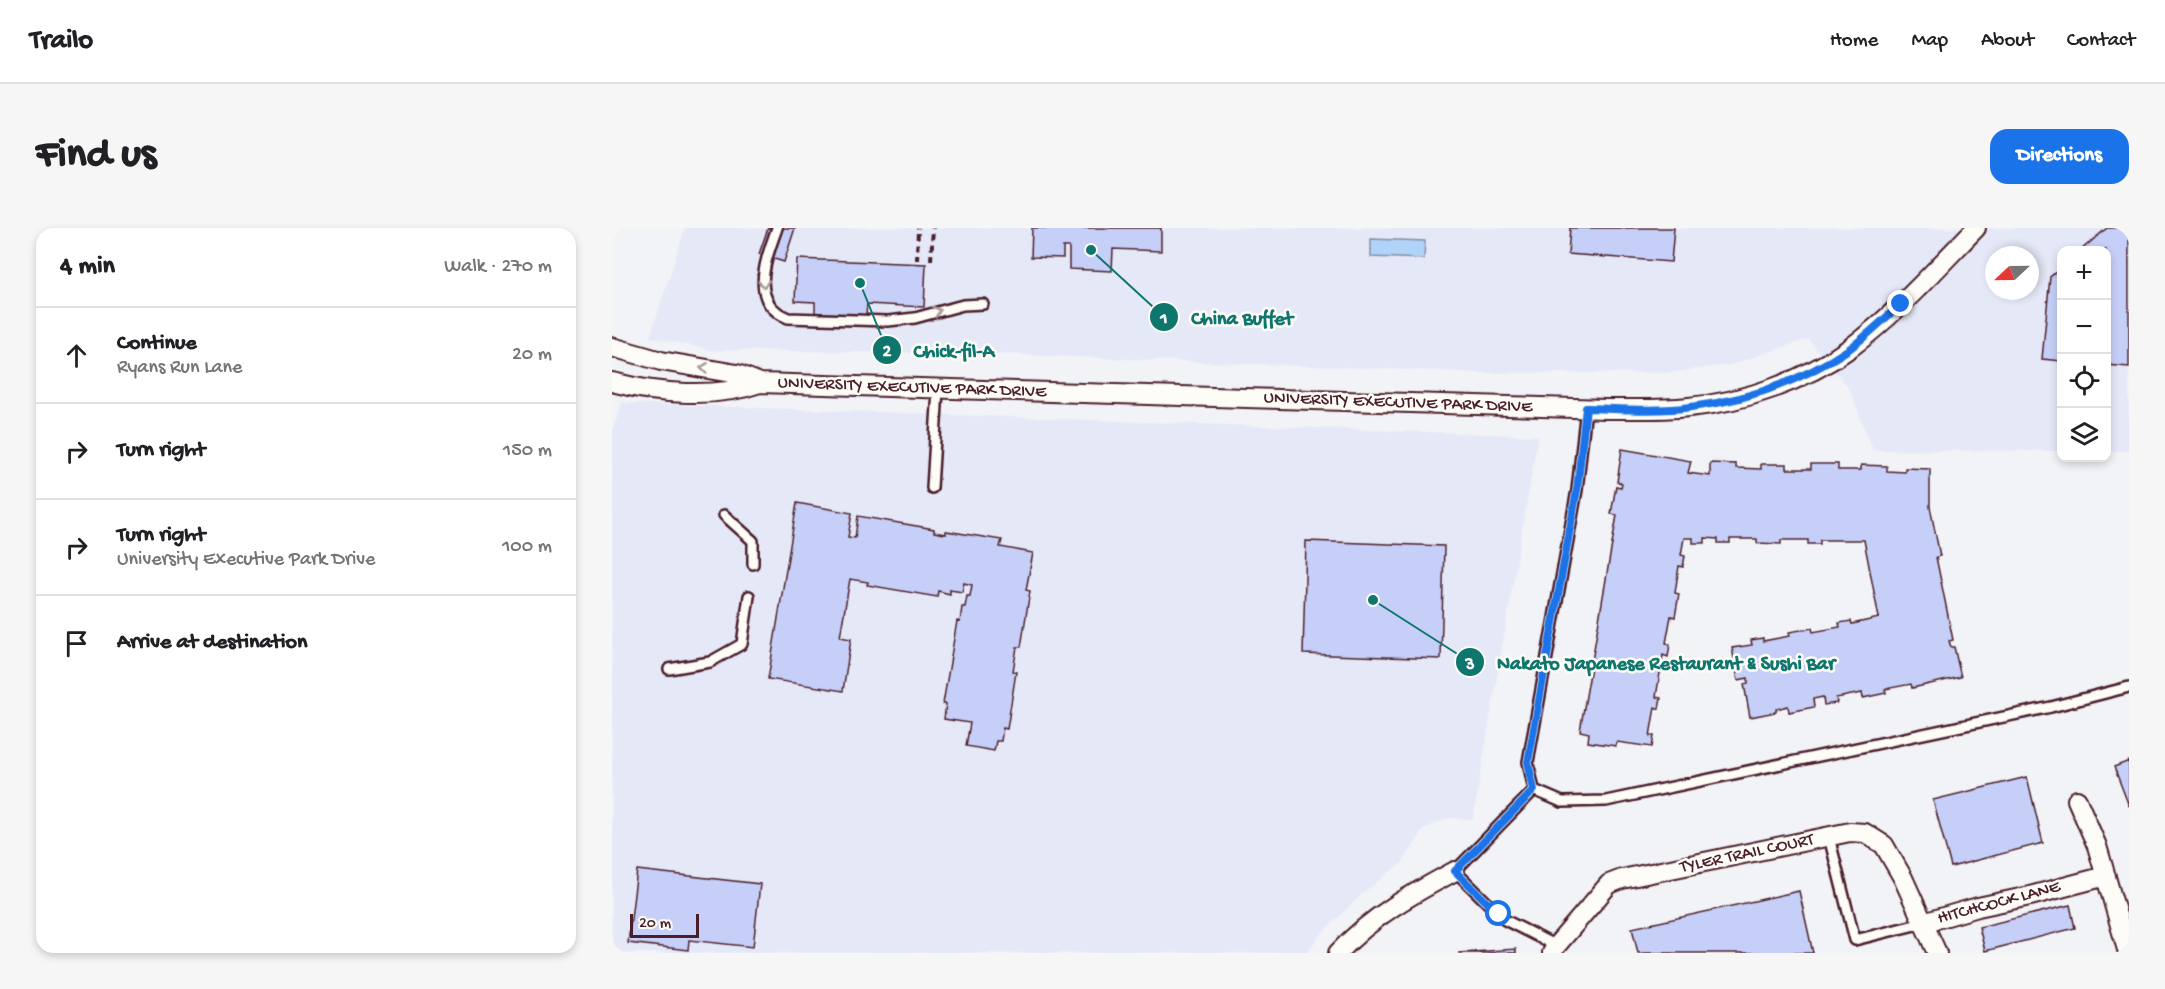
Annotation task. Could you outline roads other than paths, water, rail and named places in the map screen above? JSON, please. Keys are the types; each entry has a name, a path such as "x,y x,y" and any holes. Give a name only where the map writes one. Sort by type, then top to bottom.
{"street":[{"name":"UNIVERSITY EXECUTIVE PARK DRIVE","path":"612,382 646,389 717,392 743,389 760,384 1586,408 1691,407 1746,396 1810,372 1849,348 1901,304 1976,228"},
{"name":"UNIVERSITY EXECUTIVE PARK DRIVE","path":"612,347 661,361 737,374 760,384"},
{"path":"2077,800 2097,846 2128,953"},
{"name":"TYLER TRAIL COURT","path":"1554,949 1609,884 1622,879 1850,832 1865,833 1884,845 1903,878 1923,923"},
{"path":"1338,953 1375,918 1455,871"},
{"name":"HITCHCOCK LANE","path":"1937,953 1923,923 1978,907 2030,897 2106,876"}],"lane":[{"path":"777,228 763,274 763,290 774,309 788,318 888,321 915,318 963,304 983,304"},
{"path":"932,488 938,389"},
{"path":"1534,790 1528,762 1577,490 1586,408"},
{"path":"724,515 753,541 753,564"},
{"path":"669,669 710,663 742,644 749,596"},
{"path":"1534,790 1562,802 1606,801 2051,707 2129,687"},
{"path":"1534,790 1455,871 1505,920 1554,949"},
{"path":"1829,837 1855,940 1923,923"}],"water":[{"path":"1371,239 1425,241 1424,259 1371,257"}],"place":[{"name":"China Buffet","path":"1091,250"},
{"name":"Chick-fil-A","path":"860,283"},
{"name":"Nakato Japanese Restaurant & Sushi Bar","path":"1373,600"}]}
